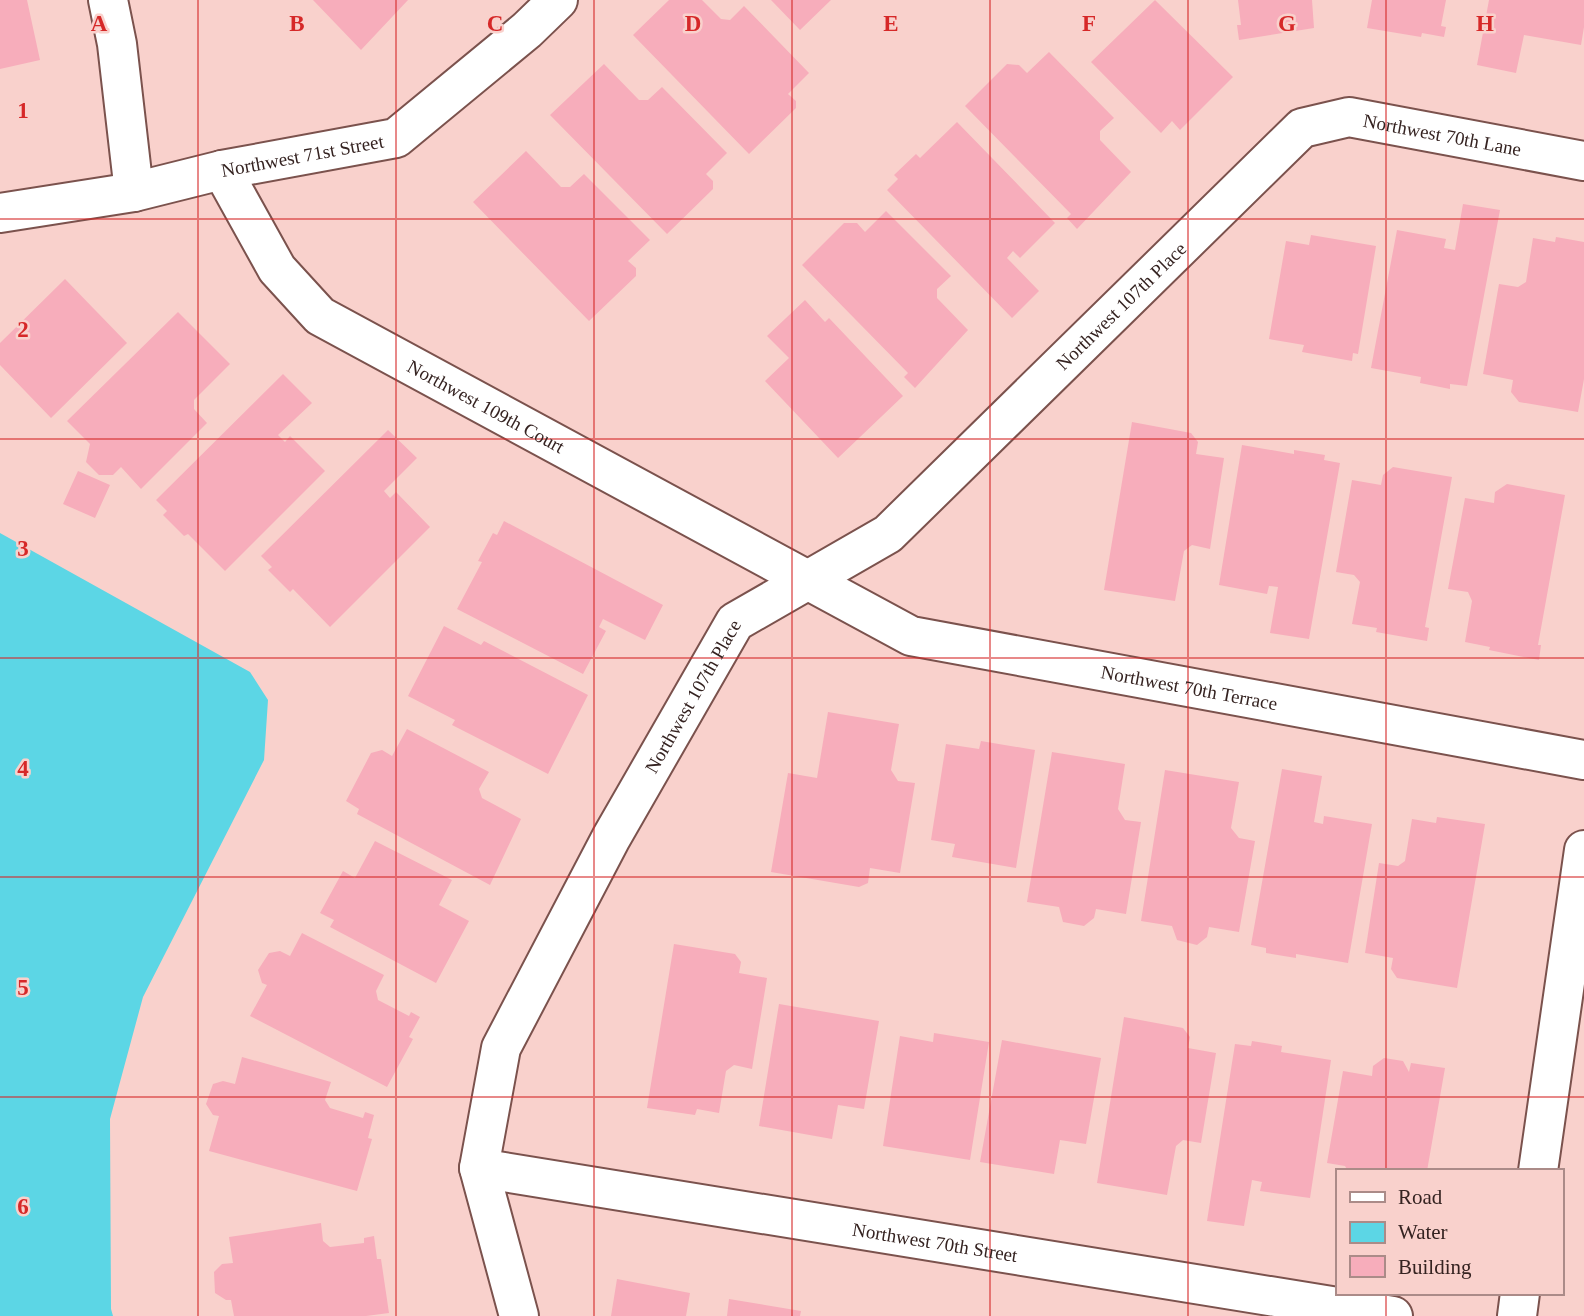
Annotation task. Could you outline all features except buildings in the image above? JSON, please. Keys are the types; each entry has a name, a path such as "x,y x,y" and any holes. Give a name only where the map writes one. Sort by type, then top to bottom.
{"street":[{"path":"108,0 117,44 134,192"},
{"name":"Northwest 71st Street","path":"0,213 134,192 222,170 396,138 527,30 558,0"},
{"name":"Northwest 70th Lane","path":"1302,128 1349,117 1584,161"},
{"name":"Northwest 107th Place","path":"519,1316 479,1168 501,1048 611,838 735,622 888,534 1302,128"},
{"name":"Northwest 109th Court","path":"222,170 276,269 320,317 807,581"},
{"name":"Northwest 70th Terrace","path":"807,581 911,636 1584,760"},
{"path":"1538,1169 1584,850"},
{"name":"Northwest 70th Street","path":"479,1168 1393,1316"},
{"path":"1517,1316 1520,1295"}],"water":[{"path":"0,533 250,672 268,700 264,760 143,997 110,1119 113,1316 0,1316"}]}
